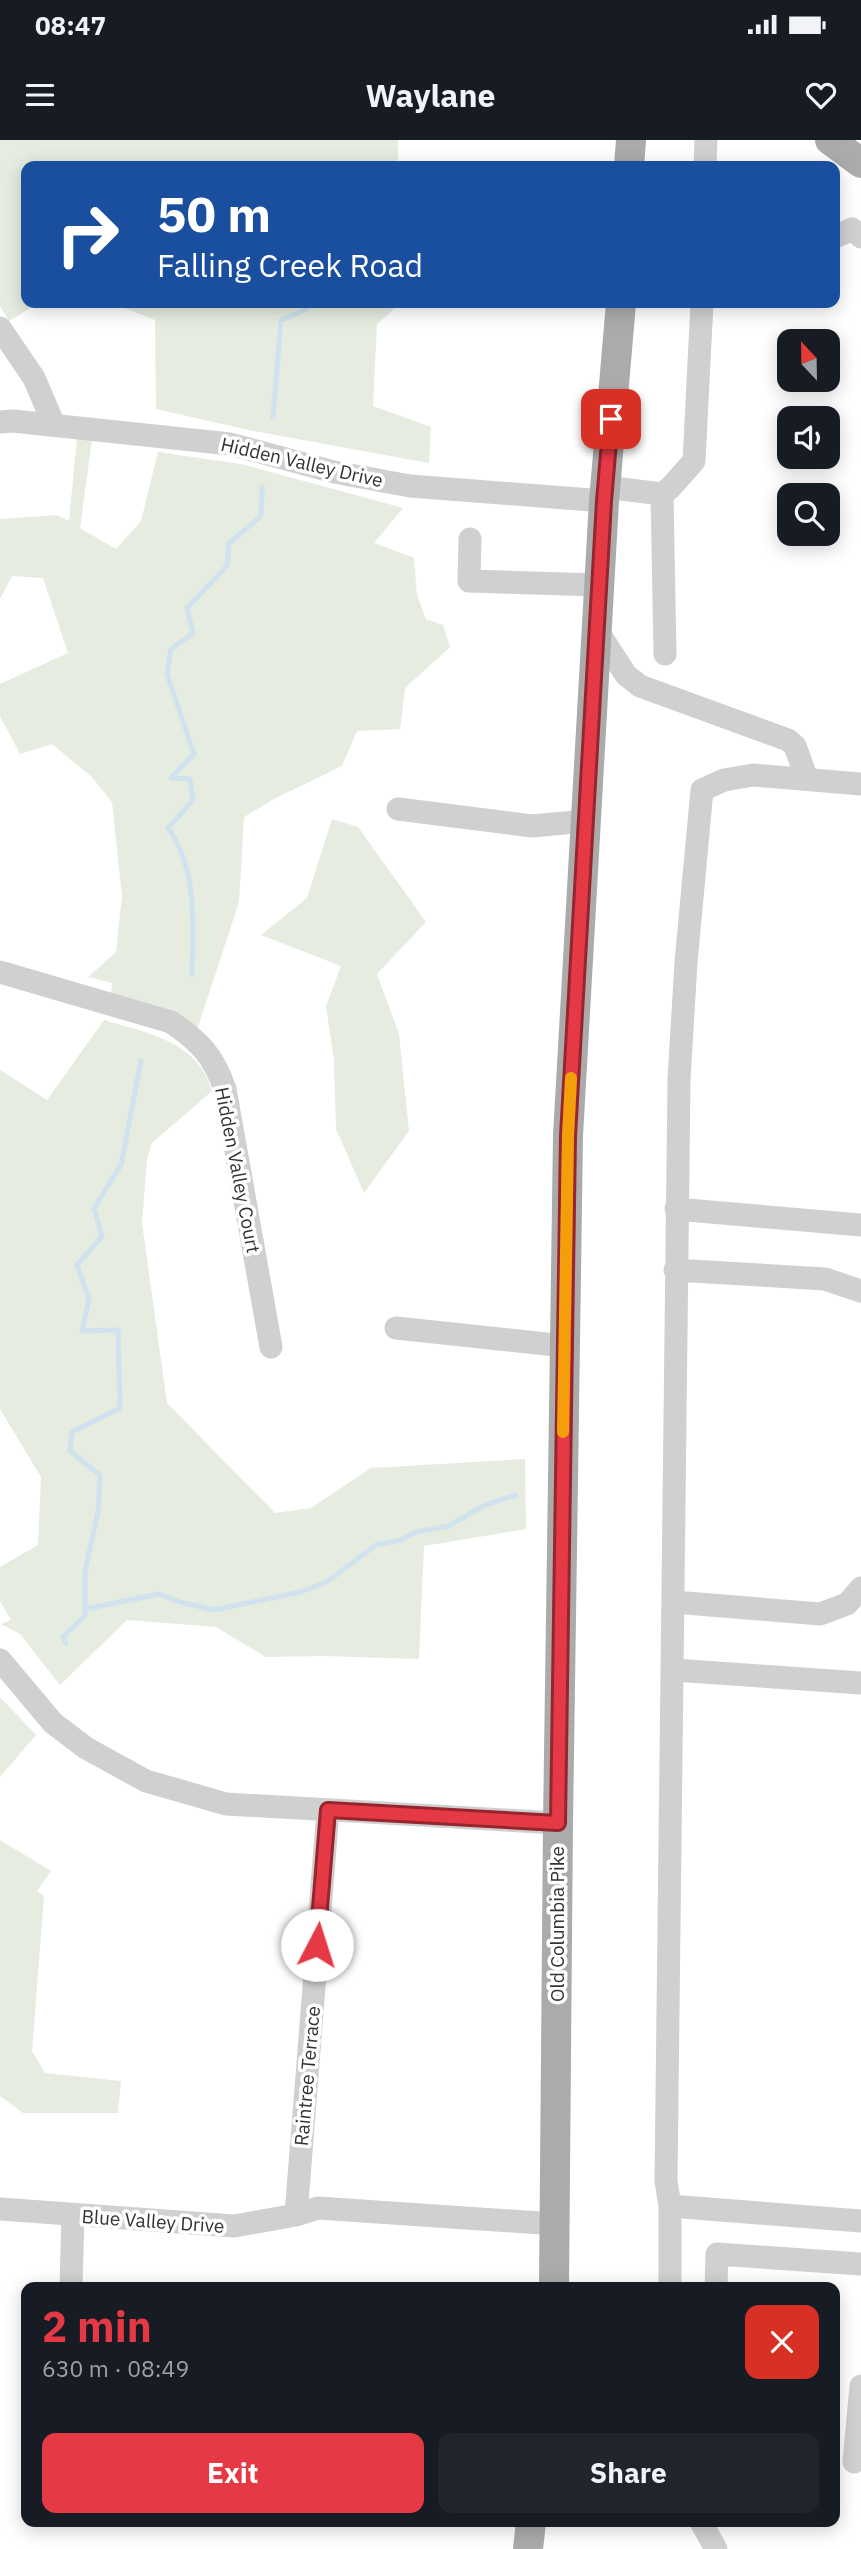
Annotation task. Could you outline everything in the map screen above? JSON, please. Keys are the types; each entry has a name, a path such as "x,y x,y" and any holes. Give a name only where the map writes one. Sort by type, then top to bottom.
{"main road":[{"path":"629,161 631,140"},
{"path":"830,140 861,163"},
{"name":"Old Columbia Pike","path":"554,2282 568,1136 604,494 621,308"},
{"path":"528,2549 530,2527"}],"street":[{"path":"705,161 706,140"},
{"path":"665,654 662,494 694,461 702,308"},
{"path":"0,328 34,378 54,425"},
{"name":"Hidden Valley Drive","path":"0,422 13,421 230,443 334,472 410,486 662,494"},
{"path":"470,540 469,581 599,585"},
{"path":"597,630 626,675 640,686 788,740 795,746 807,779"},
{"path":"670,2282 670,2206 666,2181 674,1670 676,1209 679,1080 702,790 724,780 753,775 861,784"},
{"path":"398,809 532,826 586,821"},
{"name":"Hidden Valley Court","path":"0,972 170,1022 195,1038 219,1070 225,1089 271,1347"},
{"path":"676,1209 861,1225"},
{"path":"675,1269 825,1279 861,1291"},
{"path":"396,1328 565,1346"},
{"path":"674,1602 820,1614 847,1604 861,1588"},
{"path":"0,1660 52,1723 86,1748 146,1781 226,1804 558,1823"},
{"path":"674,1670 861,1683"},
{"name":"Raintree Terrace","path":"296,2216 328,1810"},
{"path":"670,2206 861,2221"},
{"name":"Blue Valley Drive","path":"0,2209 234,2226 296,2216 318,2208 555,2224"},
{"path":"71,2282 73,2215"},
{"path":"716,2282 717,2254 861,2264"},
{"path":"850,2462 861,2386"},
{"path":"705,2527 716,2549"}],"shaded area":[{"path":"0,140 398,140 398,161 21,161 21,308 31,308 9,321 0,306"},
{"path":"124,308 395,308 377,324 373,406 431,427 429,463 249,430 156,409 155,320"},
{"path":"77,438 92,440 80,528 116,549 141,521 158,452 241,464 403,508 374,543 414,558 417,595 426,619 443,625 450,647 405,688 400,729 357,731 342,766 244,817 239,902 197,1030 111,997 112,983 88,977 116,952 122,896 112,802 91,776 52,744 20,754 0,716 0,684 68,653 43,578 12,576 0,599 0,519 57,515 69,521"},
{"path":"332,819 358,827 426,922 377,974 399,1034 409,1131 364,1193 336,1129 334,1060 326,1006 341,966 261,935 307,898"},
{"path":"104,1020 153,1035 183,1050 196,1061 212,1091 152,1143 147,1159 142,1223 167,1403 275,1513 311,1508 371,1468 525,1459 526,1529 424,1546 419,1659 266,1657 216,1627 127,1620 60,1685 20,1634 1,1624 11,1620 0,1601 0,1567 38,1545 41,1477 0,1409 0,1070 47,1100"},
{"path":"0,1697 36,1735 0,1777"},
{"path":"0,1840 51,1871 37,1891 44,1896 32,2051 45,2073 121,2081 118,2113 23,2113 0,2096"}],"waterway":[{"path":"273,417 281,320 305,310"},
{"path":"192,975 193,918 189,880 185,861 168,828 193,800 190,779 171,778 194,754 167,674 171,649 193,633 187,608 227,566 229,543 261,516 262,487"},
{"path":"66,1643 63,1637 85,1616 85,1571 98,1512 100,1475 70,1451 72,1432 120,1408 118,1330 82,1331 89,1299 77,1265 102,1236 94,1208 121,1165 141,1061"},
{"path":"85,1609 159,1594 214,1610 301,1592 328,1581 376,1545 401,1540 416,1532 449,1526 485,1505 516,1495"}],"slow traffic":[{"path":"563,1432 571,1078"}],"route":[{"path":"317,1945 328,1810 558,1823 568,1136 611,419"}]}
